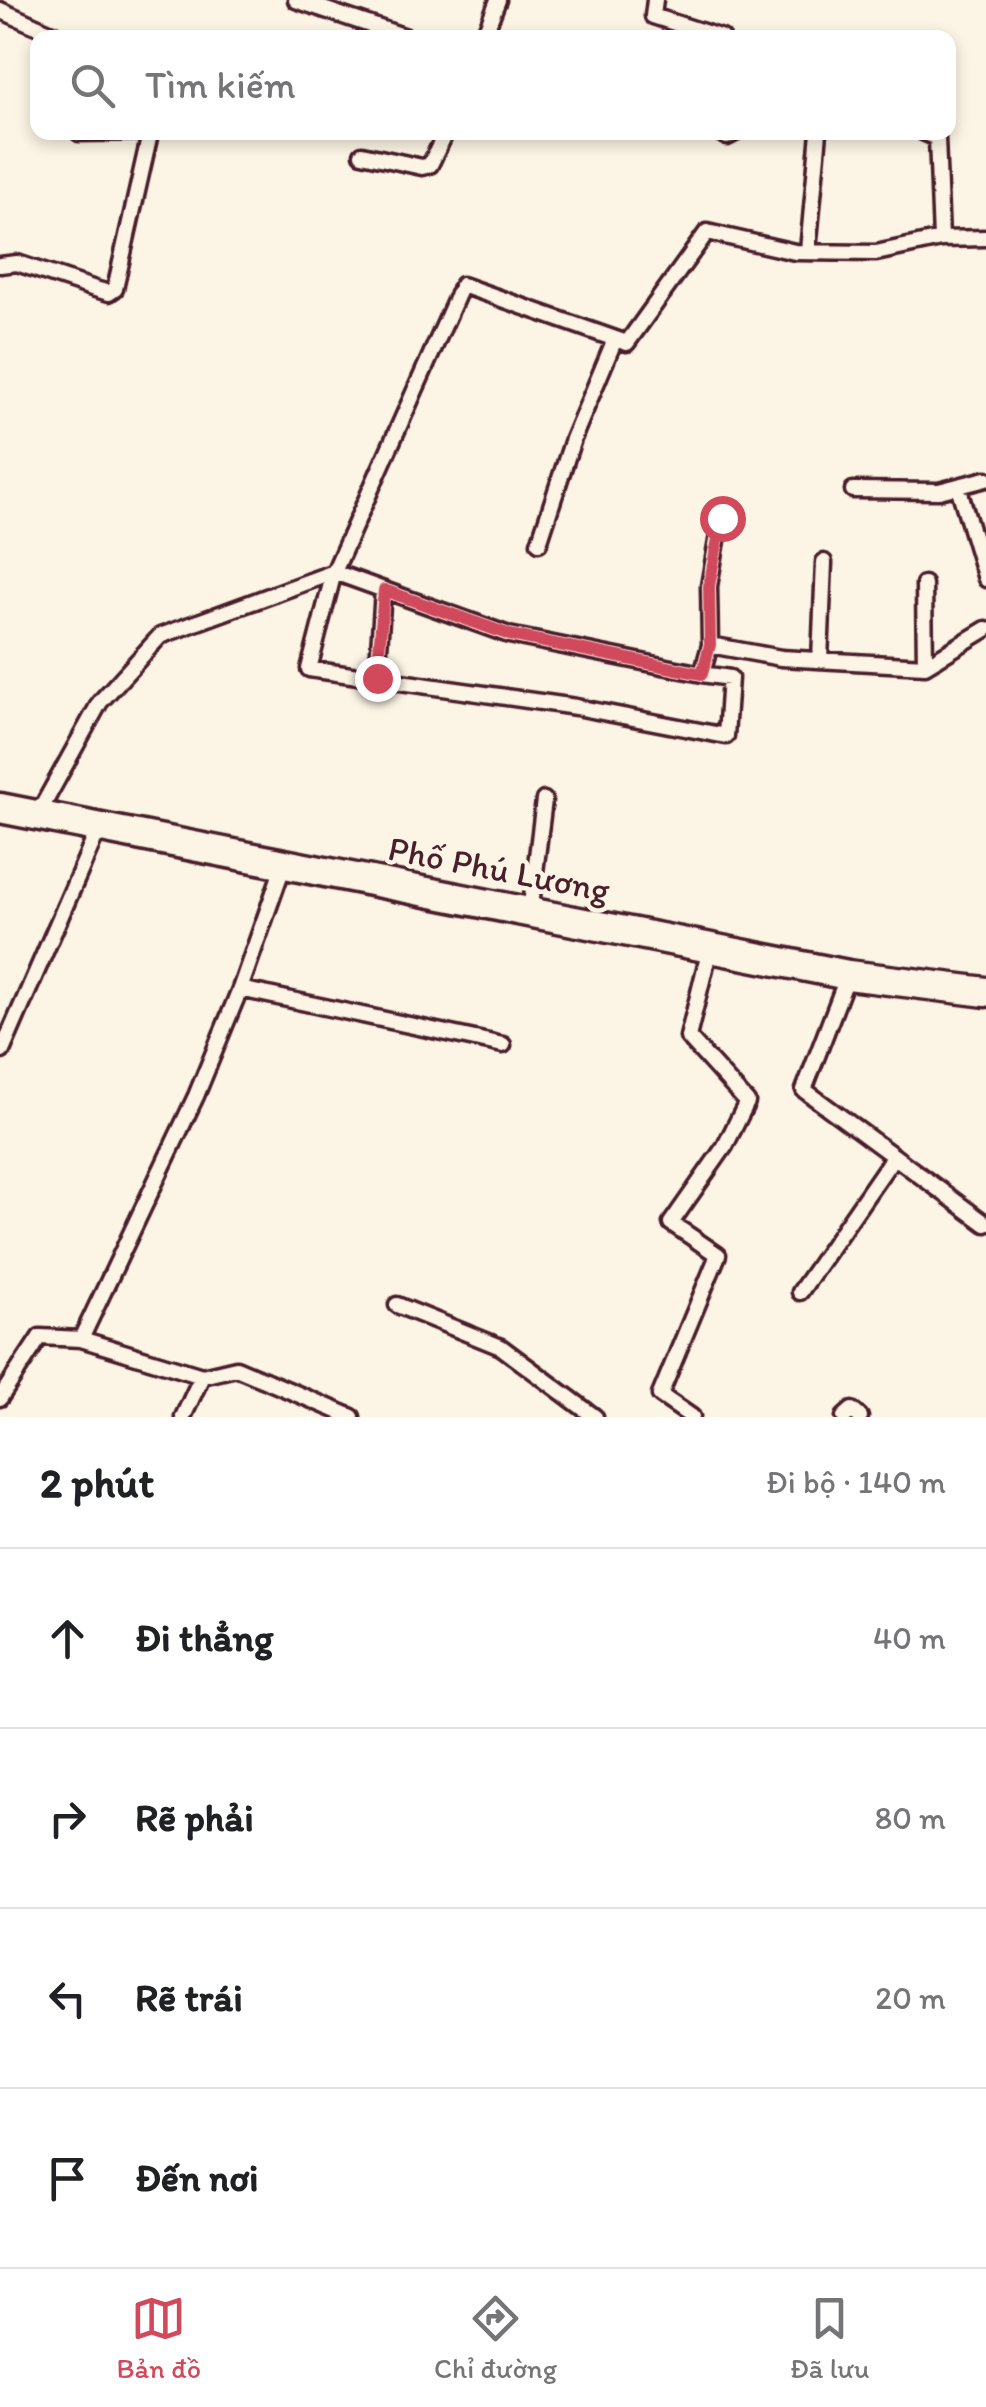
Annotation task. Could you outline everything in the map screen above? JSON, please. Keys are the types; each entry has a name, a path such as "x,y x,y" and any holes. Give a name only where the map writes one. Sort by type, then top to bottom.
{"street":[{"name":"Phố Phú Lương","path":"0,808 848,975 986,992"}],"lane":[{"path":"296,0 385,30"},
{"path":"486,30 498,0"},
{"path":"655,0 653,16 697,30"},
{"path":"0,10 45,30"},
{"path":"3,261 95,290 115,290 148,140"},
{"path":"362,154 430,166 442,140"},
{"path":"808,251 818,140"},
{"path":"937,140 941,238"},
{"path":"37,816 100,702 160,636 334,572 510,635 730,678 726,736 576,707 308,669 334,572 462,284 628,344 707,232 796,252 876,253 941,238 986,238"},
{"path":"539,543 574,438 616,339"},
{"path":"853,490 938,491 986,479"},
{"path":"958,486 986,578"},
{"path":"702,674 710,645 709,586 722,518"},
{"path":"820,660 824,562"},
{"path":"924,584 925,666"},
{"path":"377,678 384,590"},
{"path":"710,645 780,658 925,666 986,629"},
{"path":"530,913 544,800"},
{"path":"2,1051 99,828"},
{"path":"81,1339 196,1096 240,989 284,864"},
{"path":"692,1417 660,1395 718,1255 671,1222 725,1146 747,1102 688,1038 710,948"},
{"path":"848,975 804,1090 986,1224"},
{"path":"240,989 503,1045"},
{"path":"800,1292 894,1156"},
{"path":"397,1305 502,1347 596,1417"},
{"path":"0,1398 40,1337 81,1339 202,1376 236,1368 352,1417"},
{"path":"183,1417 202,1376"},
{"path":"844,1417 852,1410 860,1417"}],"route":[{"path":"377,678 384,590 510,635 702,674 710,645 709,586 722,518"}]}
